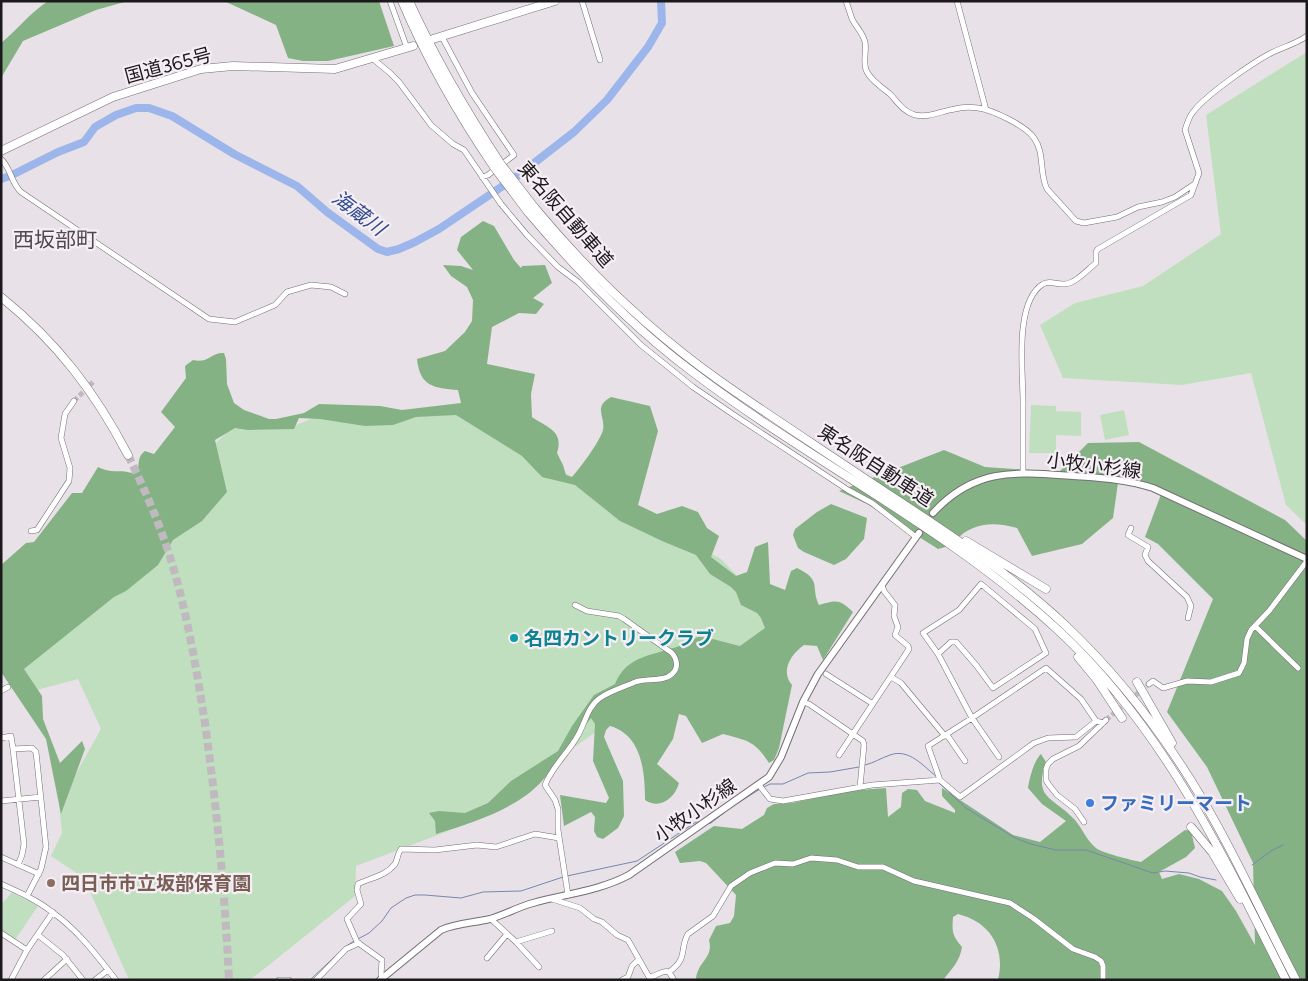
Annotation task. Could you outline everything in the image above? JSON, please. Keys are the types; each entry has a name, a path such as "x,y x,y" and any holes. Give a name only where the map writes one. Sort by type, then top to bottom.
{"highway":[{"name":"東名阪自動車道","path":"402,1 434,70 453,104 574,265 604,296 668,353 759,419 952,546 994,577 1038,612 1100,672 1153,738 1199,811 1286,980"},
{"name":"東名阪自動車道","path":"410,1 442,68 497,165"},
{"path":"437,38 555,1"},
{"name":"国道365号","path":"1,152 113,97 200,70 233,66 324,70 346,66 410,47"},
{"name":"東名阪自動車道","path":"531,210 610,289 695,363 764,411 909,506 999,570 1045,607 1086,646 1126,688 1176,758 1206,808 1296,980"},
{"path":"1,297 42,332 80,376 107,416 128,455"},
{"path":"909,506 1046,589"},
{"path":"1038,612 1087,667 1122,718"},
{"path":"1137,682 1206,808"},
{"path":"1191,827 1212,852 1267,944"}],"main road":[{"name":"小牧小杉線","path":"934,512 951,495 967,485 1005,474 1023,473 1108,478 1134,482 1153,488 1307,560"},
{"name":"小牧小杉線","path":"382,979 441,930 451,926 491,919 532,904 602,887 629,875 702,823 760,787 775,769 803,702 826,660 918,535"}],"street":[{"path":"390,1 410,47"},
{"path":"582,1 600,60"},
{"path":"846,1 852,20 866,44 864,63 866,71 873,81 909,113 934,116 954,109 978,108 1016,123 1034,138 1043,167 1044,183 1047,189 1080,223 1117,217 1138,207 1175,197 1194,185 1198,180 1198,169 1185,130 1193,112 1240,73 1272,53 1301,41 1307,36"},
{"path":"957,1 986,110"},
{"path":"437,38 514,155 488,175 482,177"},
{"path":"372,58 399,82 431,126 453,144 464,150 501,204 526,235 558,267 578,282 656,358 741,420 848,490 872,503 918,535"},
{"path":"1,159 7,164 18,189 30,199 210,319 235,322 275,305 287,292 300,287 322,285 346,294"},
{"path":"1023,473 1023,398 1020,349 1025,317 1035,291 1043,284 1049,282 1071,283 1096,263 1096,252 1098,249 1191,195 1194,185"},
{"path":"31,531 37,530 69,481 70,468 61,438 65,414 74,402"},
{"path":"1131,528 1128,535 1148,547 1145,555 1148,561 1187,597 1191,606 1188,618"},
{"path":"1149,684 1153,681 1162,688 1182,681 1211,682 1237,674 1244,662 1247,639 1307,560"},
{"path":"938,654 952,642 956,642 993,688 1046,653 1035,629 981,584 959,610 923,633 938,654 972,718 999,757"},
{"path":"839,755 909,647 895,635 898,628 894,616 895,605 884,591 882,585"},
{"path":"568,895 559,838 558,808 545,785 549,773 568,752 591,706 600,697 638,681 662,679 671,675 676,665 676,658 672,653 619,616 587,611 575,605"},
{"path":"1255,626 1298,668"},
{"path":"1084,822 1075,809 1049,785 1046,780 1046,769 1053,759 1079,746 1105,721 1096,720 1076,737 1048,738 1034,743 960,797 939,780 928,748 1046,668 1081,699 1096,720"},
{"path":"826,674 873,704"},
{"path":"891,677 898,681 946,735 965,761"},
{"path":"1,691 8,687"},
{"path":"803,702 809,704 863,741 860,787"},
{"path":"1,738 11,736 24,844 18,864"},
{"path":"12,749 30,748 35,750 41,797 46,847 43,864 27,896"},
{"path":"760,787 770,799 783,802 860,787 898,782 939,780"},
{"path":"1,802 41,797"},
{"path":"382,979 382,960 357,941 347,920 361,904 359,883 385,873 395,864 401,849 435,850 477,845 496,847 535,834 559,838"},
{"path":"1,856 39,874"},
{"path":"552,899 580,908 594,919 602,922 617,935 628,940 649,977 654,977 661,972 669,972 681,960 688,934 716,913 727,891 742,877 777,863 793,864 811,858 838,860 858,867 883,867 914,881 1010,903 1073,949 1095,957 1100,961 1103,966 1102,980"},
{"path":"3,886 27,896 54,912 76,932 116,980"},
{"path":"11,980 27,950 54,912"},
{"path":"491,919 539,967"},
{"path":"516,942 552,931"},
{"path":"1,933 27,950"},
{"path":"487,958 507,934"},
{"path":"38,935 67,960 81,979"},
{"path":"316,980 346,949 357,941"},
{"path":"44,980 67,960"},
{"path":"622,980 628,977 632,966 638,960"},
{"path":"95,980 108,970"},
{"path":"669,972 674,980"},
{"path":"280,980 289,980"}],"green space":[{"path":"48,1 128,1 96,10 23,41 1,78 1,43"},
{"path":"224,1 379,1 394,46 328,61 303,61 288,58 276,25"},
{"path":"1307,52 1307,525 1286,505 1251,373 1182,385 1063,378 1040,325 1075,303 1143,286 1221,234 1206,115"},
{"path":"483,221 494,226 514,260 521,268 522,266 545,265 552,283 533,298 544,304 536,314 519,313 492,327 487,364 535,374 531,394 532,417 549,427 556,435 559,446 557,453 566,475 572,477 599,439 603,428 601,409 605,401 611,397 650,406 658,431 638,505 657,514 682,506 698,512 707,528 719,536 711,557 736,576 747,572 755,547 768,542 770,584 785,590 791,571 797,568 813,580 819,605 838,602 853,612 823,660 817,646 804,645 791,658 787,674 792,685 779,748 774,760 769,763 750,742 723,734 702,743 686,716 679,714 673,739 657,764 679,783 674,793 666,801 656,804 651,803 645,800 640,756 635,746 629,737 610,726 606,730 604,737 623,781 624,816 618,828 603,839 597,837 594,831 595,817 591,812 564,826 560,795 606,803 609,798 593,761 595,724 591,718 555,766 532,791 520,800 493,814 436,834 435,821 429,813 439,811 465,813 488,803 511,781 558,751 572,726 594,695 615,684 620,674 634,661 682,645 699,637 740,646 765,628 757,613 741,605 736,592 710,574 696,555 620,521 575,485 542,477 522,456 456,415 416,417 393,425 365,426 320,419 299,418 294,429 248,430 235,428 215,440 227,492 202,521 173,540 158,565 126,591 114,597 24,669 42,696 43,719 60,763 82,741 85,749 61,814 46,739 1,672 1,565 26,543 34,542 72,493 82,493 98,467 132,473 138,469 139,459 145,451 154,454 175,427 161,412 186,378 185,366 193,360 198,361 224,353 227,384 234,403 244,410 269,419 304,413 319,404 380,406 402,410 461,403 458,390 435,387 425,381 421,375 417,359 445,351 465,332 472,321 473,300 467,287 451,276 443,265 461,266 473,270 457,250 461,237"},
{"path":"1031,405 1056,406 1056,411 1081,412 1081,436 1056,435 1056,453 1029,453"},
{"path":"1124,410 1129,435 1105,440 1100,415"},
{"name":"名四カントリークラブ","path":"456,413 721,559 780,619 759,661 627,710 464,825 356,866 355,896 249,980 129,980 84,878 51,856 62,833 59,804 101,729 78,679 33,691 21,670 214,445 232,427 291,427 316,417"},
{"path":"1139,442 1285,520 1307,541 1307,980 998,980 1000,957 993,938 979,923 958,914 953,917 953,930 954,936 962,947 961,952 955,965 943,980 696,980 699,968 709,952 709,940 716,926 730,923 734,916 736,895 706,863 700,861 680,863 675,852 714,826 742,829 764,815 767,808 774,804 792,803 846,791 886,788 888,817 901,807 902,793 908,789 917,790 925,801 955,813 955,810 942,796 942,788 1013,835 1040,842 1066,821 1042,804 1028,788 1034,765 1041,754 1046,762 1042,784 1047,796 1075,820 1090,842 1099,850 1141,862 1185,830 1191,831 1195,848 1186,857 1159,872 1162,879 1179,874 1199,879 1222,891 1236,911 1255,945 1253,863 1207,767 1167,712 1213,599 1158,544 1145,537 1163,489 1136,479 1119,476 1113,518 1082,544 1032,556 1017,528 1000,525 983,525 971,529 944,548 938,549 867,504 839,491 944,450 985,467 1059,472 1088,443"},
{"path":"831,504 867,518 864,539 846,559 834,565 798,548 793,535 795,529"},
{"path":"12,892 38,906 15,940 1,931 1,905"}],"waterway":[{"name":"海蔵川","path":"1,179 84,142 95,127 116,115 136,108 149,108 172,116 234,154 297,186 327,212 378,249 387,252 399,249 439,229 516,177 574,132 607,100 648,47 662,23 661,1"},
{"path":"865,765 897,753 910,756 937,777"},
{"path":"764,787 770,784 783,784 808,773 830,772 859,767"},
{"path":"939,783 966,808 1015,838 1031,844 1056,850 1086,850 1153,873 1165,871 1189,873 1216,880"},
{"path":"738,803 760,789"},
{"path":"706,824 711,823 725,812"},
{"path":"567,876 637,861 696,822 699,822"},
{"path":"1252,865 1283,845"},
{"path":"358,939 369,933 382,921 391,908 406,898 415,895 461,898 483,892 521,891 563,877"},
{"path":"310,980 354,941"}],"tunnel":[{"path":"74,401 93,382"},
{"path":"128,455 151,505 166,544 176,577 190,639 205,723 213,787 223,884 229,980"},
{"path":"1106,720 1149,684"}],"place":[{"name":"名四カントリークラブ","path":"514,638"},
{"name":"ファミリーマート","path":"1090,803"},
{"name":"四日市市立坂部保育園","path":"51,883"}],"district":[{"name":"西坂部町","path":"55,240"}]}
